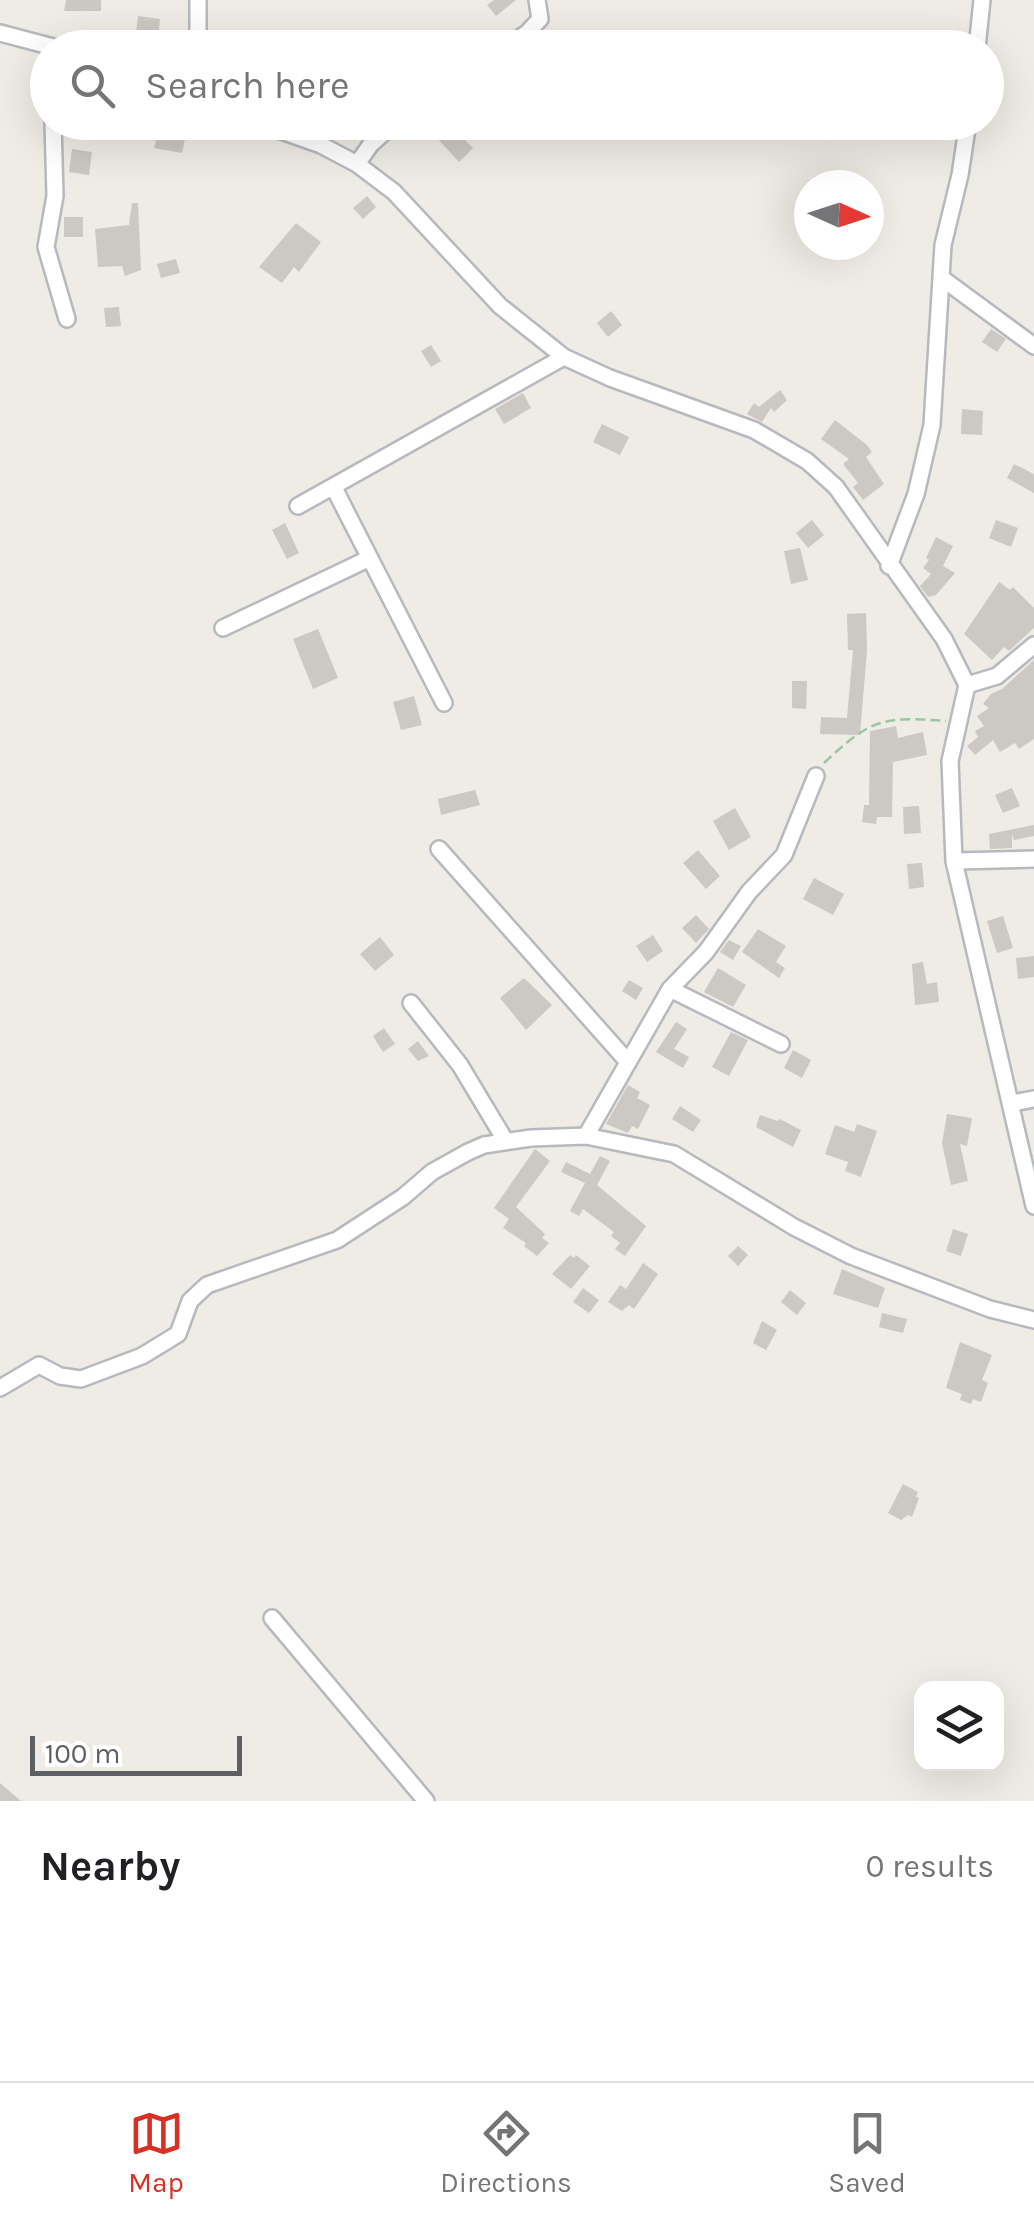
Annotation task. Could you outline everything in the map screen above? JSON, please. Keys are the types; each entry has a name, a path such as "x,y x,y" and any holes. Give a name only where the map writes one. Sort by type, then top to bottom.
{"street":[{"path":"198,0 198,30"},
{"path":"527,30 540,19 537,0"},
{"path":"979,30 982,0"},
{"path":"0,33 30,41"},
{"path":"53,140 55,196 46,247 67,318"},
{"path":"307,140 358,164 394,192 500,306 564,357 610,378 754,430 807,461 836,488 944,639 967,685 950,760 954,861 1034,1206"},
{"path":"358,164 376,140"},
{"path":"889,566 916,494 932,425 947,220 965,140"},
{"path":"943,279 1034,346"},
{"path":"298,506 564,357"},
{"path":"334,488 444,703"},
{"path":"223,628 370,558"},
{"path":"967,685 997,676 1034,645"},
{"path":"586,1136 670,989 706,952 749,892 784,855 816,776"},
{"path":"439,850 628,1062"},
{"path":"954,861 1034,859"},
{"path":"670,989 781,1044"},
{"path":"411,1004 460,1065 505,1140"},
{"path":"1012,1103 1034,1099"},
{"path":"0,1388 39,1364 60,1376 81,1379 142,1356 178,1334 190,1301 208,1285 336,1240 403,1197 432,1172 484,1144 505,1140 586,1136 674,1154 794,1228 851,1256 990,1309 1034,1320"},
{"path":"272,1618 426,1801"}],"path":[{"path":"816,776 824,762 879,721 899,718 957,722"}],"building":[{"path":"66,0 101,0 101,11 64,11"},
{"path":"494,0 516,0 496,16 487,5"},
{"path":"138,16 160,19 159,30 137,30"},
{"path":"156,140 185,140 182,153 154,148"},
{"path":"439,140 465,140 473,148 459,162"},
{"path":"72,149 92,152 89,175 69,172"},
{"path":"367,196 376,207 363,219 353,208"},
{"path":"132,203 138,203 141,270 125,276 122,266 98,267 95,229 129,225"},
{"path":"64,217 83,217 83,237 64,237"},
{"path":"296,223 321,242 299,272 294,267 282,283 259,267"},
{"path":"176,259 180,273 161,278 157,264"},
{"path":"119,307 121,326 106,327 104,308"},
{"path":"611,311 622,325 608,337 597,323"},
{"path":"991,329 1006,339 997,352 982,342"},
{"path":"431,345 441,361 431,367 421,351"},
{"path":"780,390 787,400 774,412 771,408 762,422 747,414 754,403 759,407"},
{"path":"523,393 531,408 504,424 495,409"},
{"path":"962,409 983,411 982,435 961,434"},
{"path":"835,420 867,445 872,452 866,457 884,484 863,500 853,487 858,483 843,464 849,459 821,439"},
{"path":"602,424 629,437 620,455 593,442"},
{"path":"1014,464 1034,474 1034,493 1007,478"},
{"path":"812,520 824,535 808,548 796,533"},
{"path":"996,520 1018,528 1011,547 989,538"},
{"path":"285,523 299,553 287,559 272,530"},
{"path":"936,537 953,546 943,566 955,573 936,595 928,597 920,586 931,574 923,568"},
{"path":"800,548 808,580 791,584 784,551"},
{"path":"999,582 1010,590 1013,587 1034,608 1034,628 1009,651 1004,647 992,660 964,634"},
{"path":"866,613 860,735 820,734 821,717 847,718 853,650 848,650 847,614"},
{"path":"318,629 338,678 313,689 293,639"},
{"path":"1034,660 1034,739 1019,749 1015,743 1000,752 993,740 975,755 967,746 978,737 975,731 984,726 977,716 989,708 983,704"},
{"path":"792,681 807,681 806,709 792,708"},
{"path":"414,696 422,725 401,730 393,702"},
{"path":"896,726 898,738 923,732 927,755 893,762 892,817 877,817 876,824 862,822 864,805 869,805 870,731"},
{"path":"1012,788 1020,806 1003,813 995,795"},
{"path":"475,790 480,805 441,815 438,799"},
{"path":"919,806 921,833 904,834 903,807"},
{"path":"735,808 751,837 729,850 713,821"},
{"path":"1034,825 1034,836 1014,840 1012,834 1012,848 990,849 989,834"},
{"path":"698,850 720,876 706,889 683,863"},
{"path":"922,863 924,887 909,889 907,864"},
{"path":"814,878 844,894 833,915 803,899"},
{"path":"696,915 709,929 696,943 682,928"},
{"path":"1003,916 1013,948 997,953 987,921"},
{"path":"758,929 786,946 776,962 785,968 779,978 742,952"},
{"path":"653,935 663,951 647,962 636,946"},
{"path":"380,937 394,955 375,971 360,954"},
{"path":"729,940 741,946 733,960 720,952"},
{"path":"1034,956 1034,977 1018,979 1016,958"},
{"path":"923,962 927,984 937,982 939,1002 915,1005 912,964"},
{"path":"718,968 746,985 733,1007 704,992"},
{"path":"524,978 552,1005 526,1030 500,998"},
{"path":"629,980 643,988 636,1000 622,991"},
{"path":"676,1022 687,1029 674,1049 689,1057 683,1068 656,1052"},
{"path":"384,1028 395,1044 383,1052 373,1036"},
{"path":"731,1032 748,1040 729,1076 712,1067"},
{"path":"418,1041 429,1056 418,1061 408,1049"},
{"path":"793,1050 811,1060 802,1078 784,1068"},
{"path":"628,1085 640,1092 637,1098 650,1105 638,1129 632,1126 628,1133 606,1124"},
{"path":"680,1106 701,1120 693,1132 672,1119"},
{"path":"947,1114 972,1118 967,1146 960,1144 968,1181 951,1185 942,1143"},
{"path":"760,1115 780,1119 801,1130 793,1147 756,1127"},
{"path":"857,1124 877,1131 861,1177 845,1171 848,1162 825,1154 835,1125 854,1132"},
{"path":"535,1149 550,1161 516,1207 545,1234 542,1238 549,1243 537,1256 524,1246 526,1243 503,1228 509,1219 494,1208"},
{"path":"600,1156 610,1161 597,1185 646,1226 625,1256 615,1249 620,1243 611,1236 614,1232 583,1209 579,1216 570,1211 585,1183 561,1172 566,1162 590,1174"},
{"path":"953,1229 968,1234 961,1256 946,1251"},
{"path":"738,1246 748,1255 738,1266 728,1256"},
{"path":"570,1255 590,1266 571,1289 552,1274"},
{"path":"643,1263 658,1274 634,1309 629,1305 622,1311 608,1302 620,1285 626,1289"},
{"path":"842,1269 885,1288 878,1308 833,1294"},
{"path":"583,1288 599,1300 589,1313 573,1302"},
{"path":"790,1290 806,1303 797,1315 781,1302"},
{"path":"882,1313 907,1319 903,1333 879,1327"},
{"path":"762,1321 777,1330 766,1350 753,1343"},
{"path":"960,1342 992,1355 982,1380 988,1383 981,1402 960,1400 962,1394 946,1388"},
{"path":"903,1484 918,1492 919,1498 912,1517 901,1520 888,1513"},
{"path":"0,1783 21,1801 0,1801"}]}
